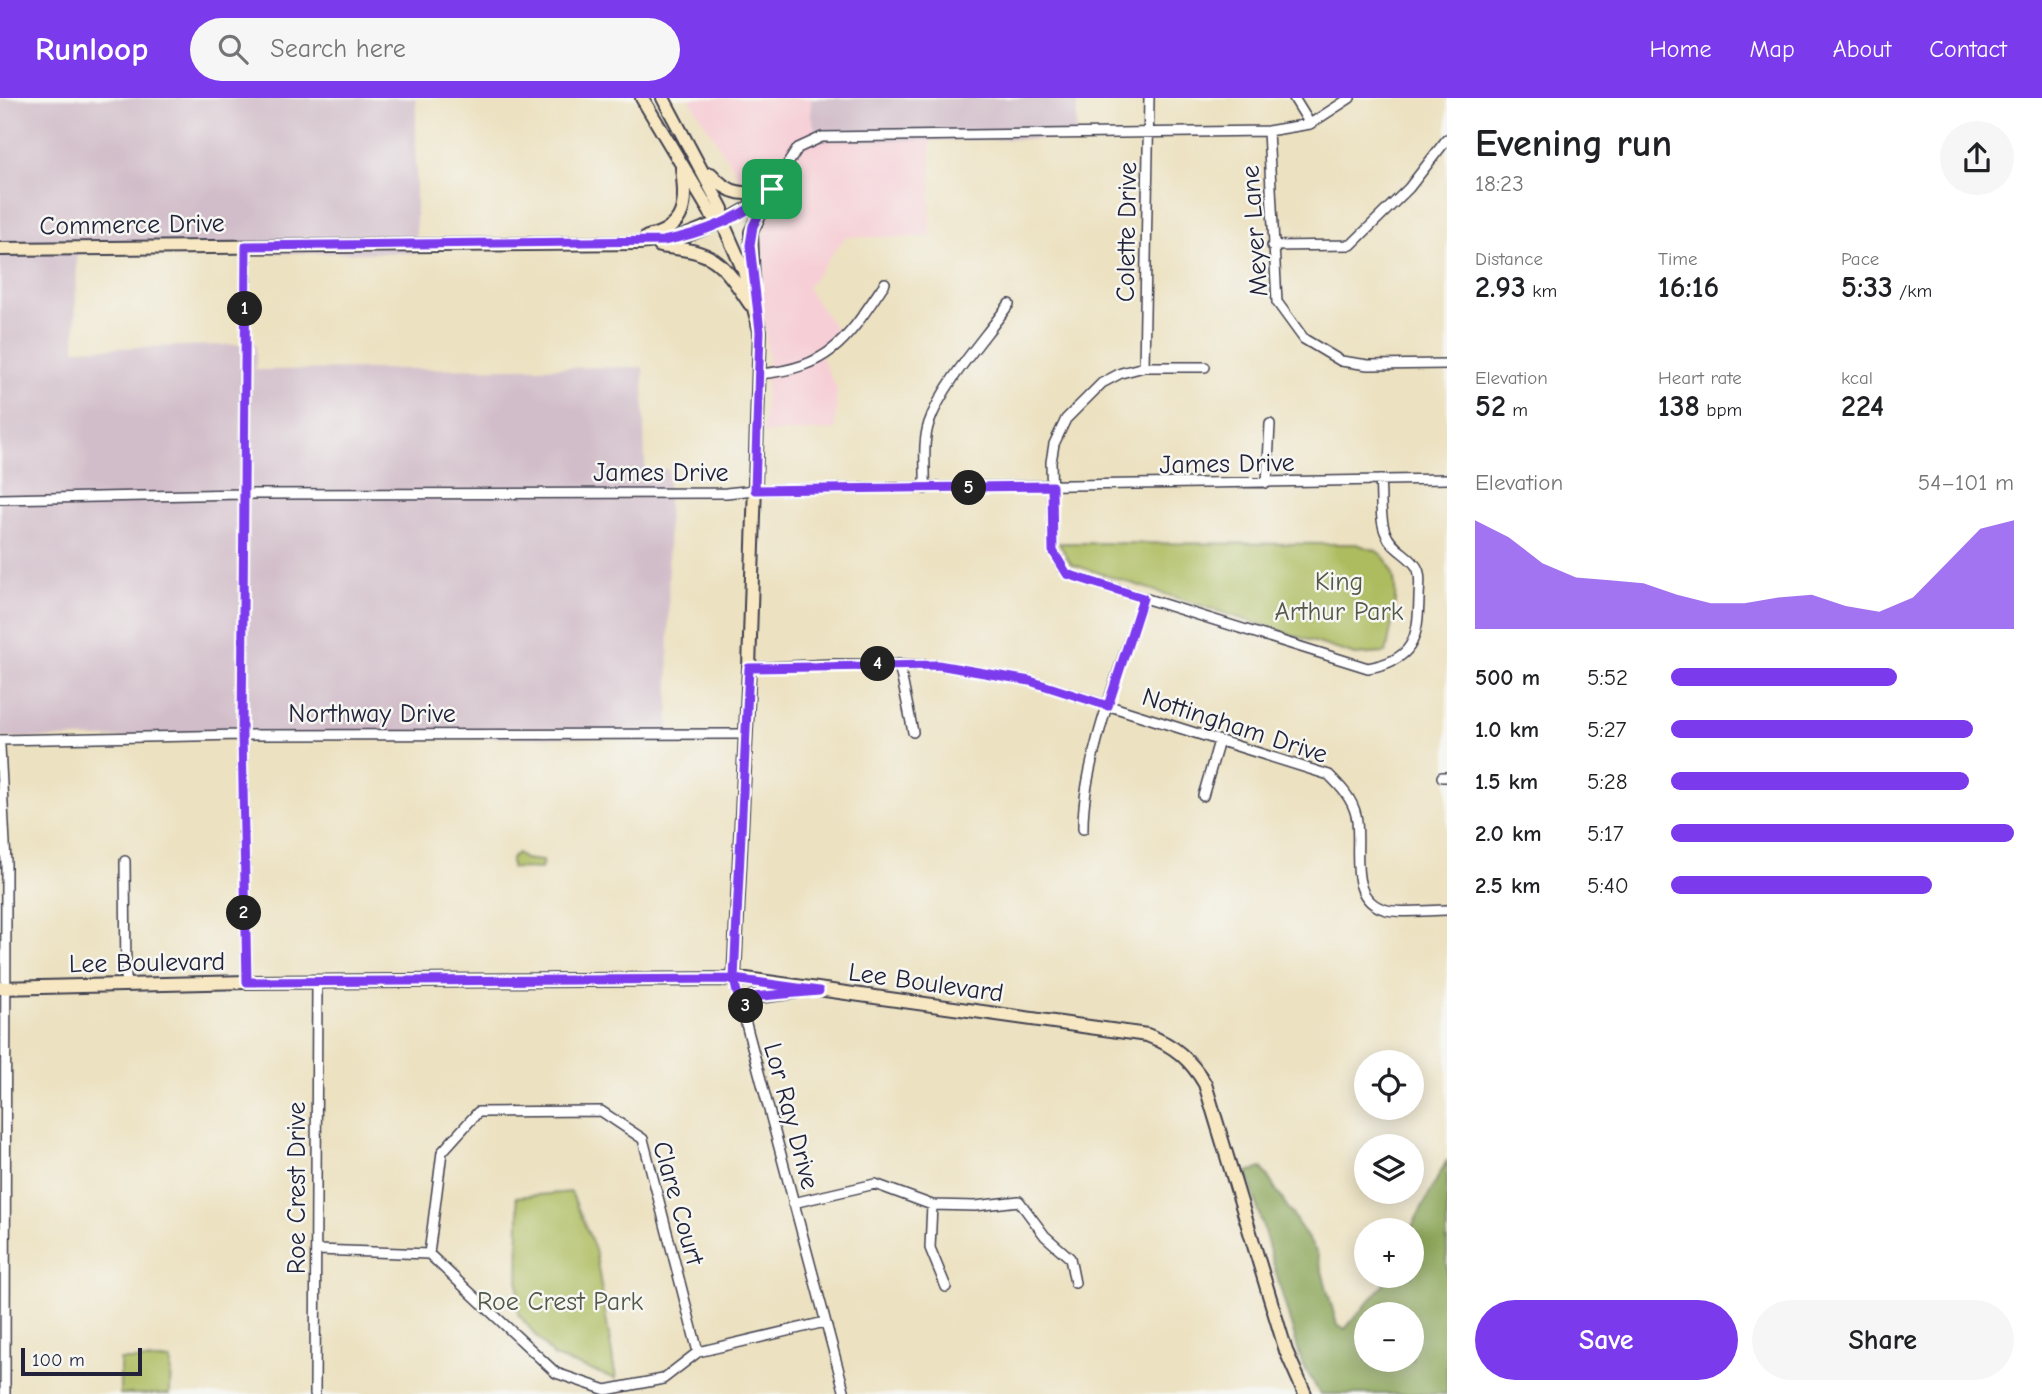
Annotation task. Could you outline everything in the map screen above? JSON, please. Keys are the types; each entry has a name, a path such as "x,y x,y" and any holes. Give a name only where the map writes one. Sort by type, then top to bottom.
{"main road":[{"name":"Lor Ray Drive","path":"642,98 712,215 722,221"},
{"name":"Lor Ray Drive","path":"663,98 722,209 722,221 744,271 757,315 760,374 734,979"},
{"path":"697,158 728,190 750,195 772,189"},
{"path":"622,243 654,235 674,224 684,204 681,160"},
{"path":"757,315 750,236 772,189"},
{"name":"Commerce Drive","path":"0,249 622,243 680,238 722,221"},
{"path":"622,243 689,249 712,257 729,273 757,315"},
{"name":"Lee Boulevard","path":"3,988 317,981 734,979 1147,1035 1182,1054 1196,1068 1213,1104 1286,1350 1305,1394"},
{"path":"742,1015 752,997 819,991"}],"street":[{"name":"Colette Drive","path":"1144,368 1149,98"},
{"path":"1294,98 1310,124"},
{"name":"Commerce Drive","path":"722,221 758,202 772,189 797,148 822,137 1269,131 1310,124 1350,98"},
{"name":"Meyer Lane","path":"1269,131 1276,302 1304,339 1341,361 1368,365 1447,364"},
{"path":"1272,246 1351,245 1409,188 1447,139"},
{"path":"246,246 242,735 247,982"},
{"path":"760,374 796,369 817,361 848,337 885,283"},
{"path":"925,489 929,423 943,396 1009,304"},
{"path":"1205,367 1144,368 1121,373 1102,383 1066,419 1054,444 1052,486 1053,551 1067,574 1368,668 1400,658 1412,644 1418,627 1419,573 1415,565 1390,543 1384,532 1380,480"},
{"path":"1266,483 1270,424"},
{"name":"James Drive","path":"0,499 243,494 713,493 755,490 1447,479"},
{"path":"1083,829 1083,807 1108,706 1143,598"},
{"path":"899,664 913,732"},
{"name":"Nottingham Drive","path":"749,668 938,665 1030,681 1329,775 1345,791 1356,814 1359,880 1365,897 1386,910 1447,909"},
{"name":"Northway Drive","path":"0,740 242,735 745,734"},
{"path":"1203,796 1219,741"},
{"path":"0,746 6,863 3,988 5,1394"},
{"path":"125,861 126,984"},
{"name":"Lor Ray Drive","path":"734,979 845,1394"},
{"name":"Roe Crest Drive","path":"315,1394 317,981"},
{"name":"Clare Court","path":"429,1254 442,1152 478,1112 601,1111 643,1139 698,1352"},
{"path":"793,1203 875,1184 932,1205 975,1206 1019,1201 1045,1236 1070,1258 1075,1283"},
{"path":"932,1205 930,1248 947,1287"},
{"path":"317,1250 429,1254 556,1373 606,1390 663,1380 698,1352 825,1322"}],"shaded area":[{"path":"0,98 416,98 416,253 77,253 75,349 256,344 256,370 643,367 645,469 668,469 669,737 0,738"},
{"path":"689,98 811,98 811,117 821,141 931,140 930,237 845,237 807,288 837,331 819,352 837,389 835,430 763,433 768,357 759,286 763,231 747,190"},
{"path":"811,98 1077,98 1076,139 820,141 811,117"}],"green space":[{"name":"King Arthur Park","path":"1059,543 1357,544 1373,549 1387,561 1395,585 1394,613 1386,653 1355,655 1071,564"},
{"path":"517,853 524,859 543,861 541,869 511,868 511,858"},
{"path":"1447,1160 1447,1394 1320,1394 1302,1363 1247,1172 1262,1168 1317,1253 1337,1325 1345,1329 1354,1319 1354,1372 1424,1372 1424,1302 1369,1302 1381,1288 1424,1288 1424,1218 1416,1218"},
{"name":"Roe Crest Park","path":"571,1192 595,1249 616,1379 554,1357 518,1314 519,1213 516,1197"},
{"path":"120,1360 171,1360 170,1394 120,1394"}],"route":[{"path":"772,189 753,226 750,245 760,331 755,490 765,492 1052,486 1053,551 1067,574 1143,598 1108,706 1030,681 938,665 832,664 749,668 734,979 819,991 752,997 742,1015 734,979 247,982 242,735 246,246 663,241 692,234 738,214 758,202 772,189"}]}
